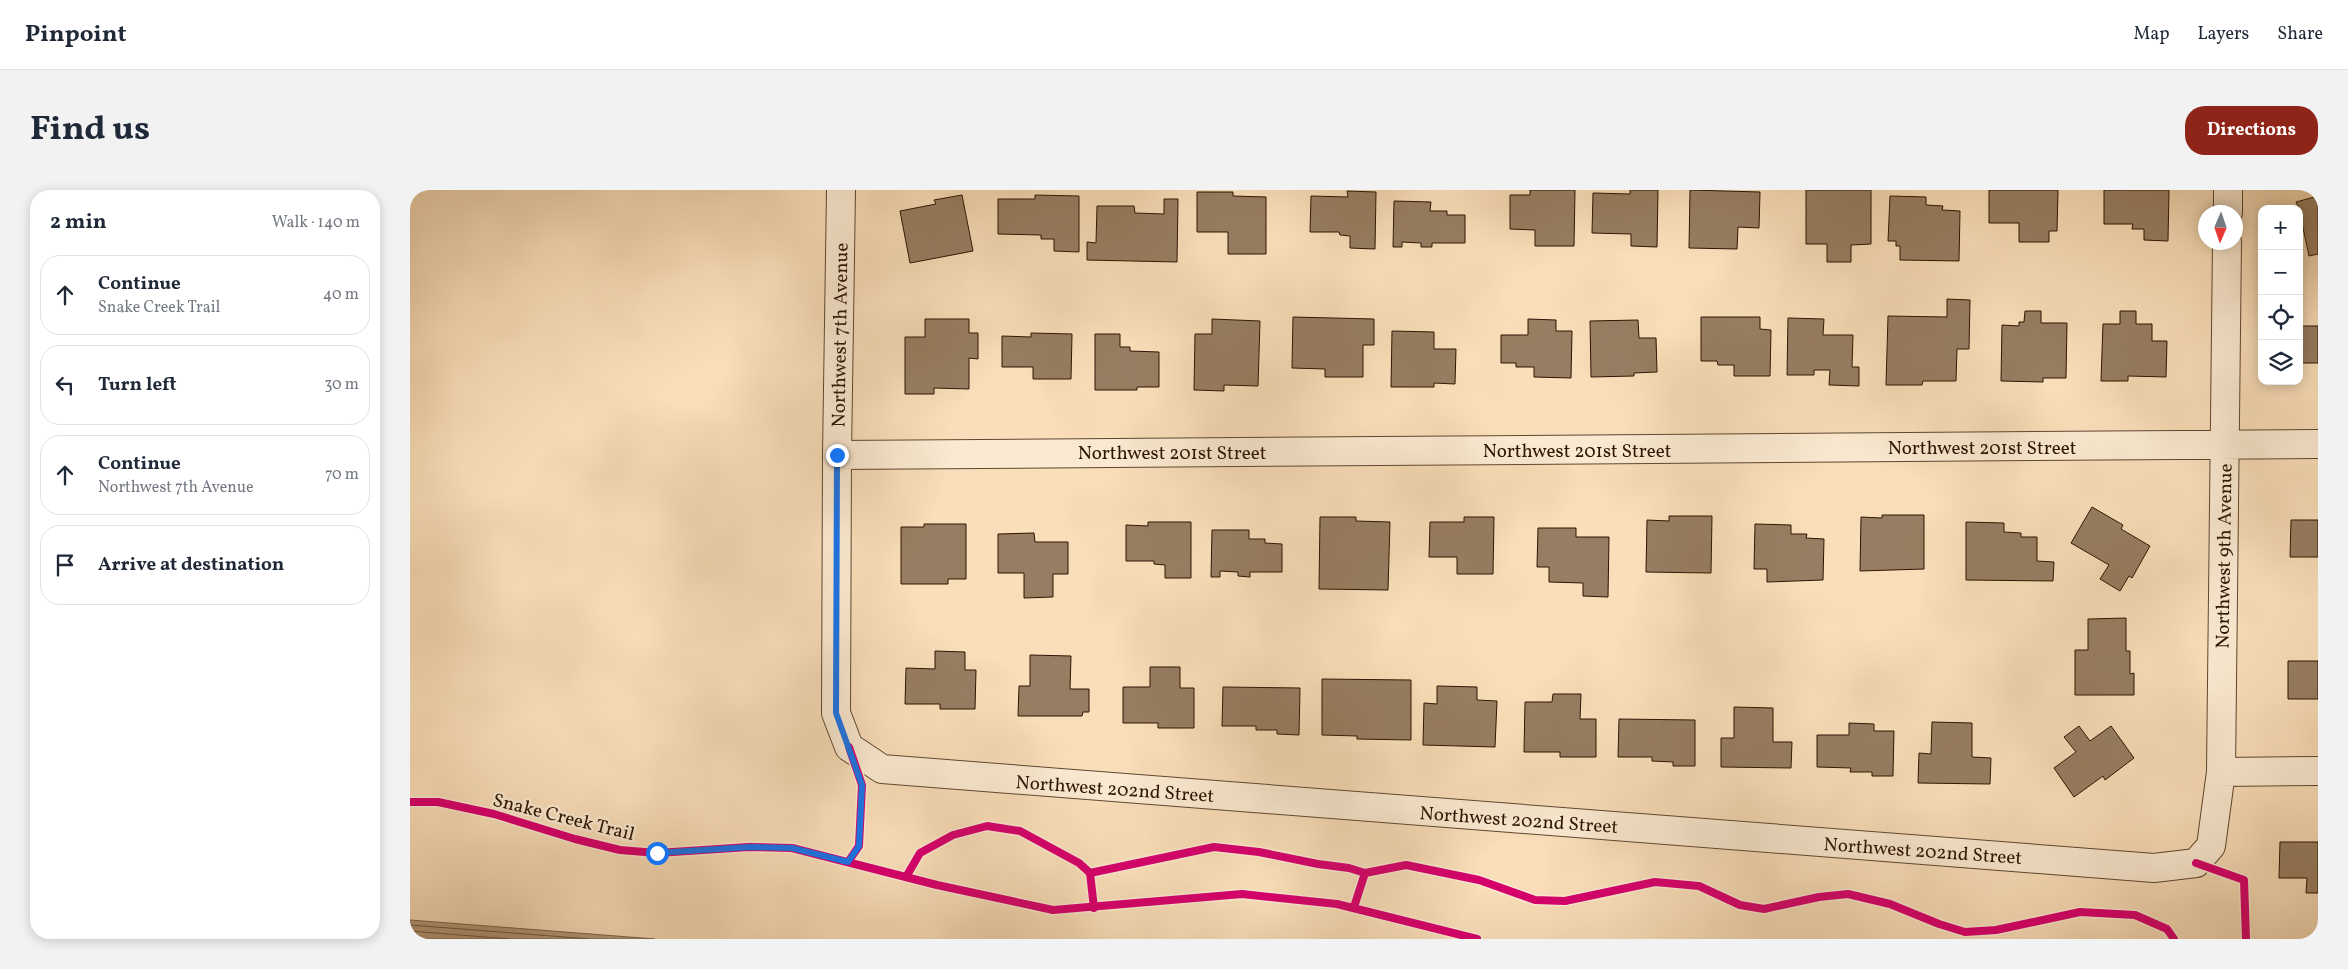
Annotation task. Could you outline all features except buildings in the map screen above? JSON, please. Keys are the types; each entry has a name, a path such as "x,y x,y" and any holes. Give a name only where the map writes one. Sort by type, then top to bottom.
{"street":[{"name":"Northwest 7th Avenue","path":"841,190 836,713 849,747"},
{"path":"2228,190 2228,205"},
{"name":"Northwest 9th Avenue","path":"2196,863 2211,846 2221,772 2228,250"},
{"name":"Northwest 201st Street","path":"837,455 2318,444"},
{"name":"Northwest 202nd Street","path":"849,747 882,770 2154,868 2196,863"},
{"path":"2221,772 2318,770"}],"water":[{"path":"410,920 655,939 410,939"}],"cycle path":[{"path":"848,862 859,846 862,785 849,747"},
{"name":"Snake Creek Trail","path":"410,802 438,802 494,814 575,839 620,850 657,853 749,847 792,848 937,885 1053,910 1242,894 1337,904 1477,939"},
{"path":"906,877 920,853 953,835 987,826 1020,831 1079,863 1090,873 1094,908"},
{"path":"1090,873 1214,847 1259,852 1349,868 1365,873 1354,907"},
{"path":"2196,863 2244,880 2246,939"},
{"path":"1365,873 1406,865 1479,880 1535,900 1565,901 1655,882 1699,886 1740,905 1764,909 1819,897 1848,894 1890,904 1939,924 1965,932 1996,930 2080,912 2135,915 2167,929 2174,939"}],"route":[{"path":"657,853 750,847 792,848 848,862 859,846 862,785 836,713 837,455"}]}
